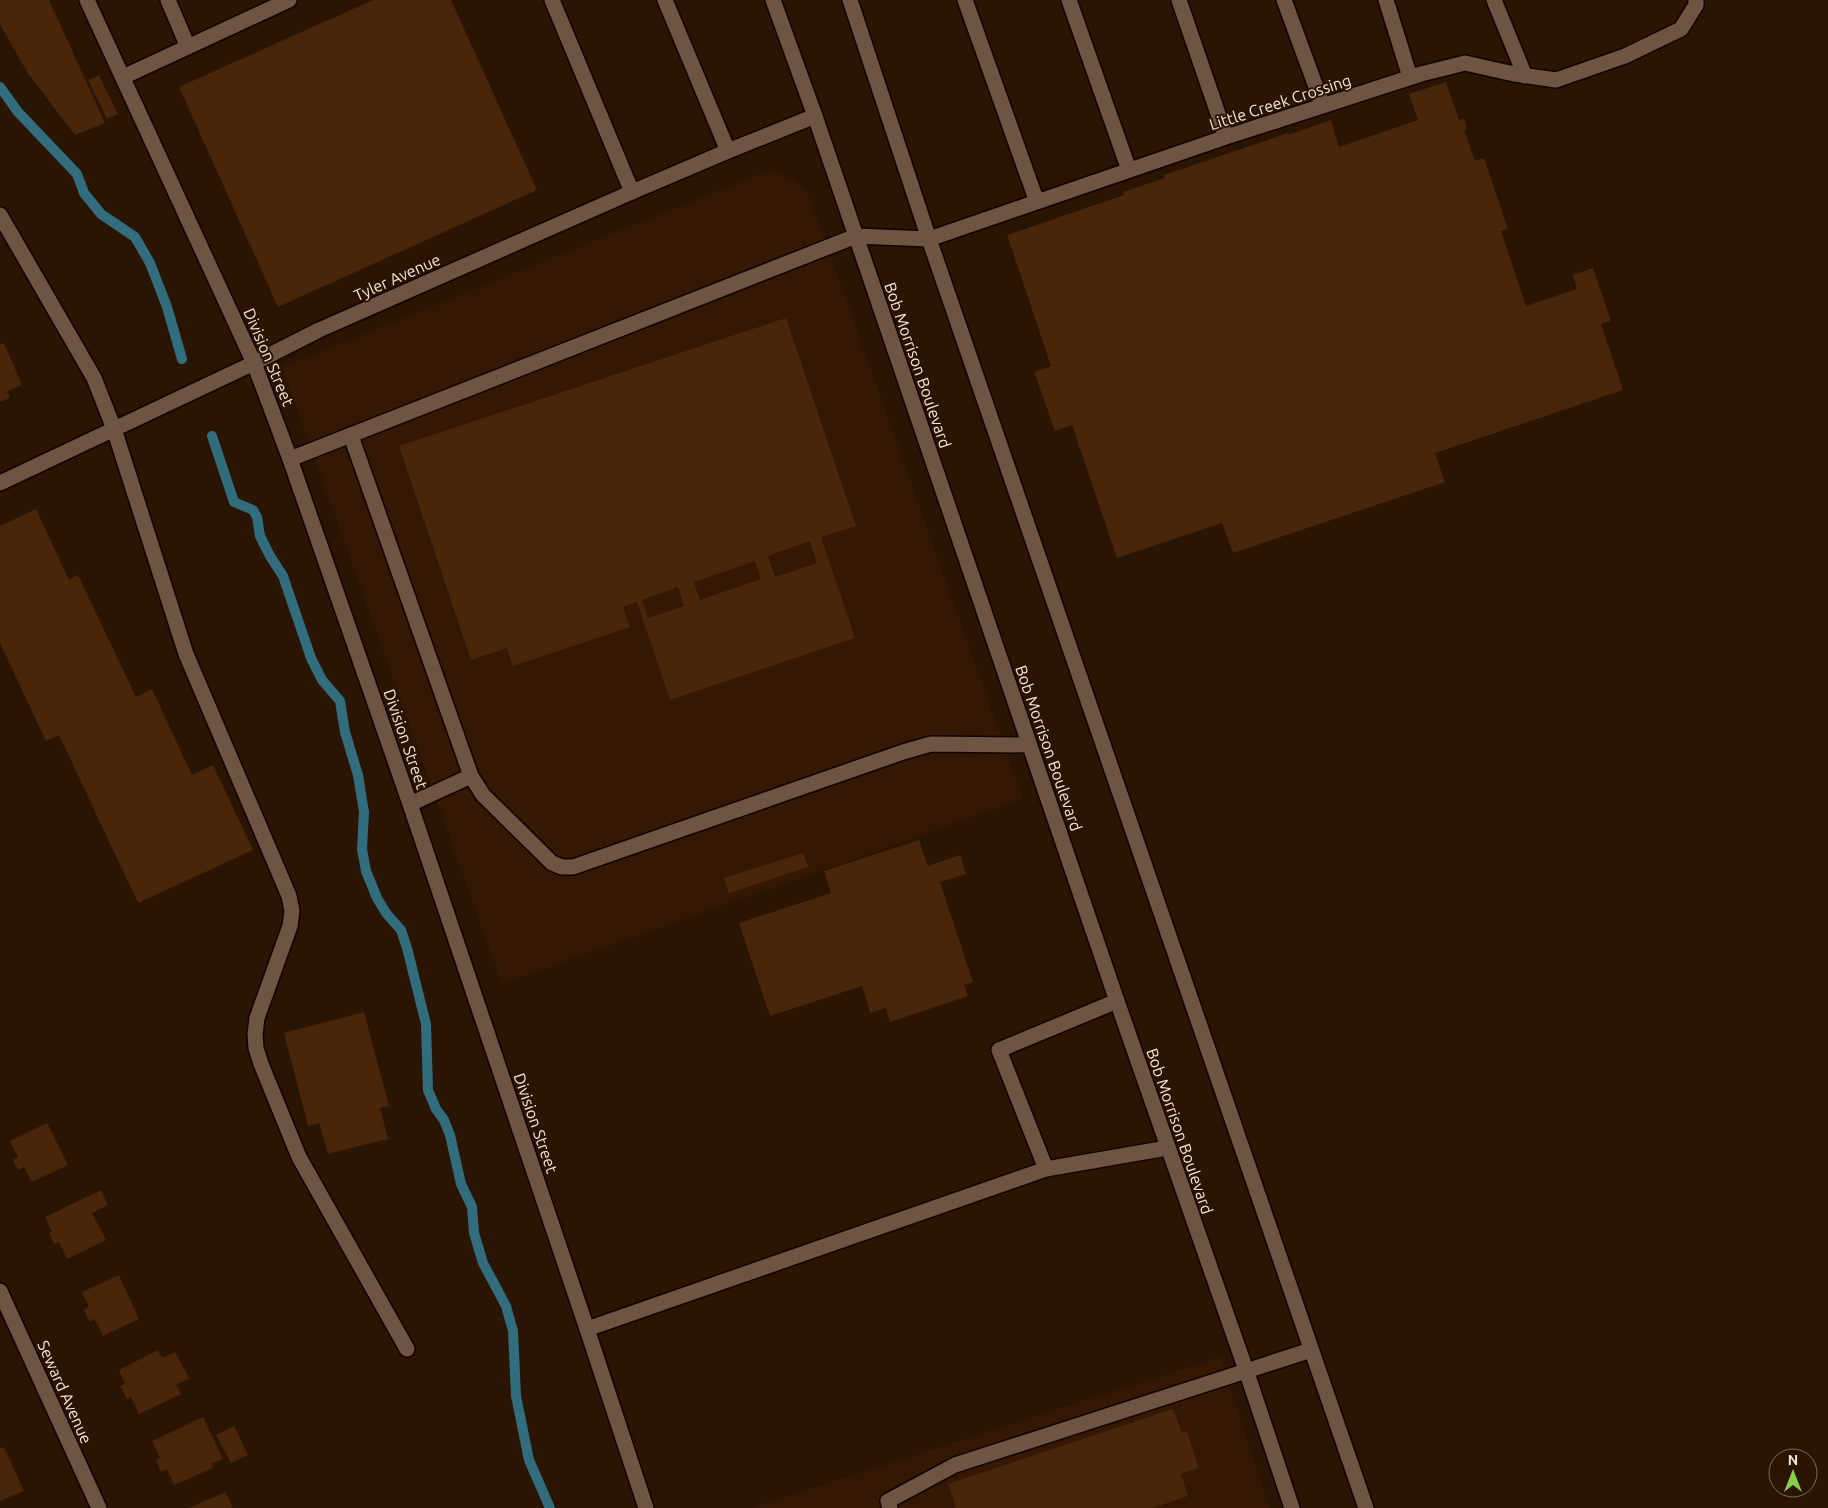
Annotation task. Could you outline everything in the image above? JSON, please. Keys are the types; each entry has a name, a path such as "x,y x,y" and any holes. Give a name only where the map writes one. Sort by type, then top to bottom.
{"street":[{"name":"Division Street","path":"88,0 254,363 290,459 410,804 646,1508"},
{"path":"168,0 188,46"},
{"path":"123,77 289,0"},
{"path":"552,0 632,192"},
{"path":"665,0 728,151"},
{"name":"Bob Morrison Boulevard","path":"773,0 815,116 1167,1148 1246,1370 1292,1508"},
{"path":"850,0 929,239 1366,1508"},
{"path":"965,0 1037,202"},
{"path":"1069,0 1129,170"},
{"path":"1179,0 1226,137"},
{"path":"1284,0 1323,106"},
{"path":"1386,0 1410,78"},
{"path":"1494,0 1525,76"},
{"name":"Little Creek Crossing","path":"856,236 929,239 1226,137 1410,78 1465,63 1525,76 1556,80 1625,56 1681,29 1696,5 1696,0"},
{"name":"Tyler Avenue","path":"0,482 320,330 632,192 815,116"},
{"path":"0,215 94,378 114,429 186,654 290,896 292,911 290,926 257,1018 256,1048 299,1157 407,1349"},
{"path":"290,459 856,236"},
{"path":"351,436 470,776 484,795 552,863 562,867 573,867 931,744 1029,745"},
{"path":"410,804 470,776"},
{"path":"1046,1169 999,1050 1117,1001"},
{"path":"587,1329 1046,1169 1167,1148"},
{"name":"Seward Avenue","path":"0,1291 99,1508"},
{"path":"890,1508 888,1501 955,1465 1311,1350"}],"shaded area":[{"path":"770,170 796,180 811,200 1023,799 502,984 282,367"},
{"path":"1220,1357 1270,1508 750,1508"}],"building":[{"path":"0,0 49,0 105,123 75,135 27,72 0,24"},
{"path":"373,0 451,0 537,190 278,307 179,87"},
{"path":"99,75 118,114 107,119 88,80"},
{"path":"1446,82 1459,120 1464,119 1467,128 1464,130 1475,161 1484,158 1508,229 1501,231 1526,306 1577,289 1573,275 1593,268 1611,321 1601,324 1623,390 1435,453 1445,482 1233,553 1222,523 1117,558 1072,425 1055,431 1034,372 1051,366 1007,235 1124,195 1123,192 1165,178 1164,175 1331,120 1339,147 1418,120 1409,94"},
{"path":"786,318 856,526 821,537 855,638 670,700 637,602 623,607 630,627 513,666 507,648 471,660 399,446","holes":["810,541 817,563 775,577 768,556","755,561 761,579 700,600 694,582","678,587 684,606 648,618 642,600"]},
{"path":"4,343 22,385 7,391 10,398 0,402 0,344"},
{"path":"36,509 69,580 78,575 136,697 152,689 192,775 213,765 253,850 138,903 59,735 46,741 0,643 0,526"},
{"path":"919,840 928,866 960,855 966,874 940,882 973,982 964,985 968,996 890,1022 886,1008 870,1013 862,986 770,1016 739,923 831,893 824,871"},
{"path":"803,853 808,867 729,893 724,878"},
{"path":"364,1012 389,1106 380,1108 388,1139 328,1154 319,1123 308,1126 284,1033"},
{"path":"47,1123 68,1165 32,1182 24,1167 18,1170 13,1160 18,1157 10,1141"},
{"path":"101,1190 108,1205 92,1213 106,1240 67,1259 59,1242 54,1244 49,1233 52,1232 45,1217"},
{"path":"119,1275 139,1319 103,1336 95,1319 90,1322 84,1310 89,1307 82,1292"},
{"path":"158,1350 162,1358 175,1352 189,1378 176,1385 181,1394 139,1414 131,1397 127,1399 120,1386 125,1384 119,1370"},
{"path":"1173,1409 1182,1433 1187,1432 1199,1468 1181,1474 1188,1496 1152,1508 956,1508 948,1484"},
{"path":"203,1417 223,1459 211,1464 213,1468 174,1485 167,1469 161,1472 156,1460 160,1458 152,1441"},
{"path":"234,1426 248,1455 231,1463 216,1435"},
{"path":"4,1447 24,1491 0,1501 0,1448"},
{"path":"225,1492 233,1508 189,1508"}],"waterway":[{"path":"0,87 18,112 77,174 84,193 101,214 135,237 150,263 167,307 182,359"},
{"path":"212,436 234,502 253,510 257,517 260,536 283,576 311,658 322,680 340,701 345,732 358,775 364,812 362,849 366,871 377,898 386,913 401,930 407,948 426,1024 428,1090 450,1135 461,1184 472,1207 474,1233 483,1263 506,1306 513,1331 516,1396 529,1460 550,1508"}]}
